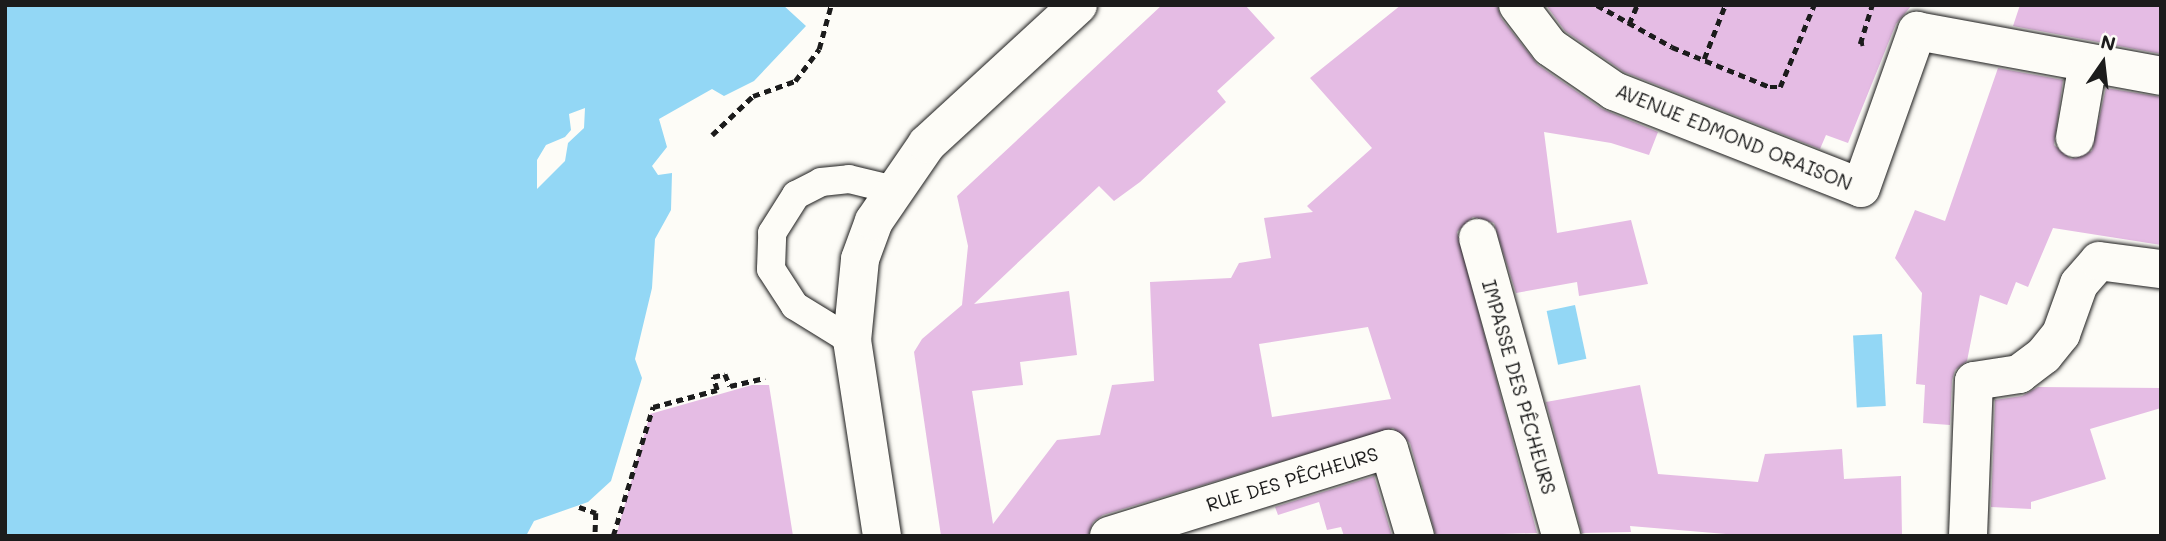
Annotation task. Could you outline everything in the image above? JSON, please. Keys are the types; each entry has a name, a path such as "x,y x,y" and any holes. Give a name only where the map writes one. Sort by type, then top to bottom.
{"street":[{"path":"882,536 852,341 860,259 874,221 927,144 1078,5"},
{"name":"AVENUE EDMOND ORAISON","path":"1518,5 1550,47 1614,91 1861,188 1917,31 2161,76"},
{"path":"2074,138 2088,63"},
{"name":"IMPASSE DES PÊCHEURS","path":"1478,238 1561,536"},
{"path":"1968,536 1974,381 2019,374 2044,355 2061,334 2079,284 2099,261 2161,269"},
{"name":"RUE DES PÊCHEURS","path":"1109,536 1389,449 1415,536"}],"lane":[{"path":"852,341 795,306 771,269 772,233 796,195 821,183 849,179 894,190"}],"path":[{"path":"712,135 753,96 795,81 819,49 831,5"},
{"path":"1597,5 1629,24 1770,87 1780,87 1814,5"},
{"path":"1629,24 1637,5"},
{"path":"1704,59 1725,5"},
{"path":"612,536 653,407 717,390 713,376 725,374 730,386 765,378"},
{"path":"579,507 596,513 595,536"}],"water":[{"path":"5,5 783,5 806,26 754,81 724,96 712,89 659,119 667,147 652,166 658,175 672,173 671,210 655,239 652,288 635,359 642,378 611,481 588,502 534,521 526,536 5,536","holes":["585,108 584,128 568,143 565,161 537,189 537,160 546,145 565,137 571,130 569,114"]},
{"path":"1575,305 1586,359 1558,365 1547,311"},
{"path":"1882,334 1886,406 1857,407 1853,336"}],"building":[{"path":"1162,5 1245,5 1275,38 1217,91 1226,102 1140,182 1114,201 1099,186 974,304 1069,291 1077,355 1020,362 1023,385 972,391 993,524 1057,440 1100,435 1112,385 1154,381 1150,282 1231,278 1239,263 1271,258 1264,218 1313,212 1307,206 1372,148 1310,78 1401,5 1497,5 1501,18 1538,65 1602,109 1658,132 1649,155 1611,143 1544,132 1557,233 1631,220 1648,284 1579,296 1577,282 1516,293 1494,223 1473,217 1457,232 1537,533 1436,536 1410,443 1393,428 1103,515 1093,522 1088,536 941,536 914,352 922,339 962,305 968,246 957,196","holes":["1368,327 1391,399 1272,417 1259,344"]},
{"path":"1546,5 1912,5 1896,24 1848,143 1826,135 1820,149 1624,72 1565,31"},
{"path":"2020,5 2161,5 2161,54 2013,26"},
{"path":"1998,68 2063,80 2054,145 2071,159 2092,151 2106,88 2161,97 2161,245 2053,228 2028,287 2016,282 2007,305 1980,295 1967,361 1955,370 1952,380 1950,425 1923,423 1925,385 1916,384 1922,293 1895,258 1915,210 1945,221"},
{"path":"752,385 769,385 793,536 616,536 650,414"},
{"path":"1640,385 1658,474 1758,482 1765,454 1842,449 1844,479 1901,476 1902,536 1750,536 1630,526 1631,532 1582,533 1546,402"},
{"path":"2038,387 2161,388 2161,408 2090,429 2106,479 2031,502 2031,509 1991,507 1995,400 2022,396"},
{"path":"1374,476 1392,536 1344,536 1341,527 1327,530 1319,502 1278,515 1275,507"}]}
